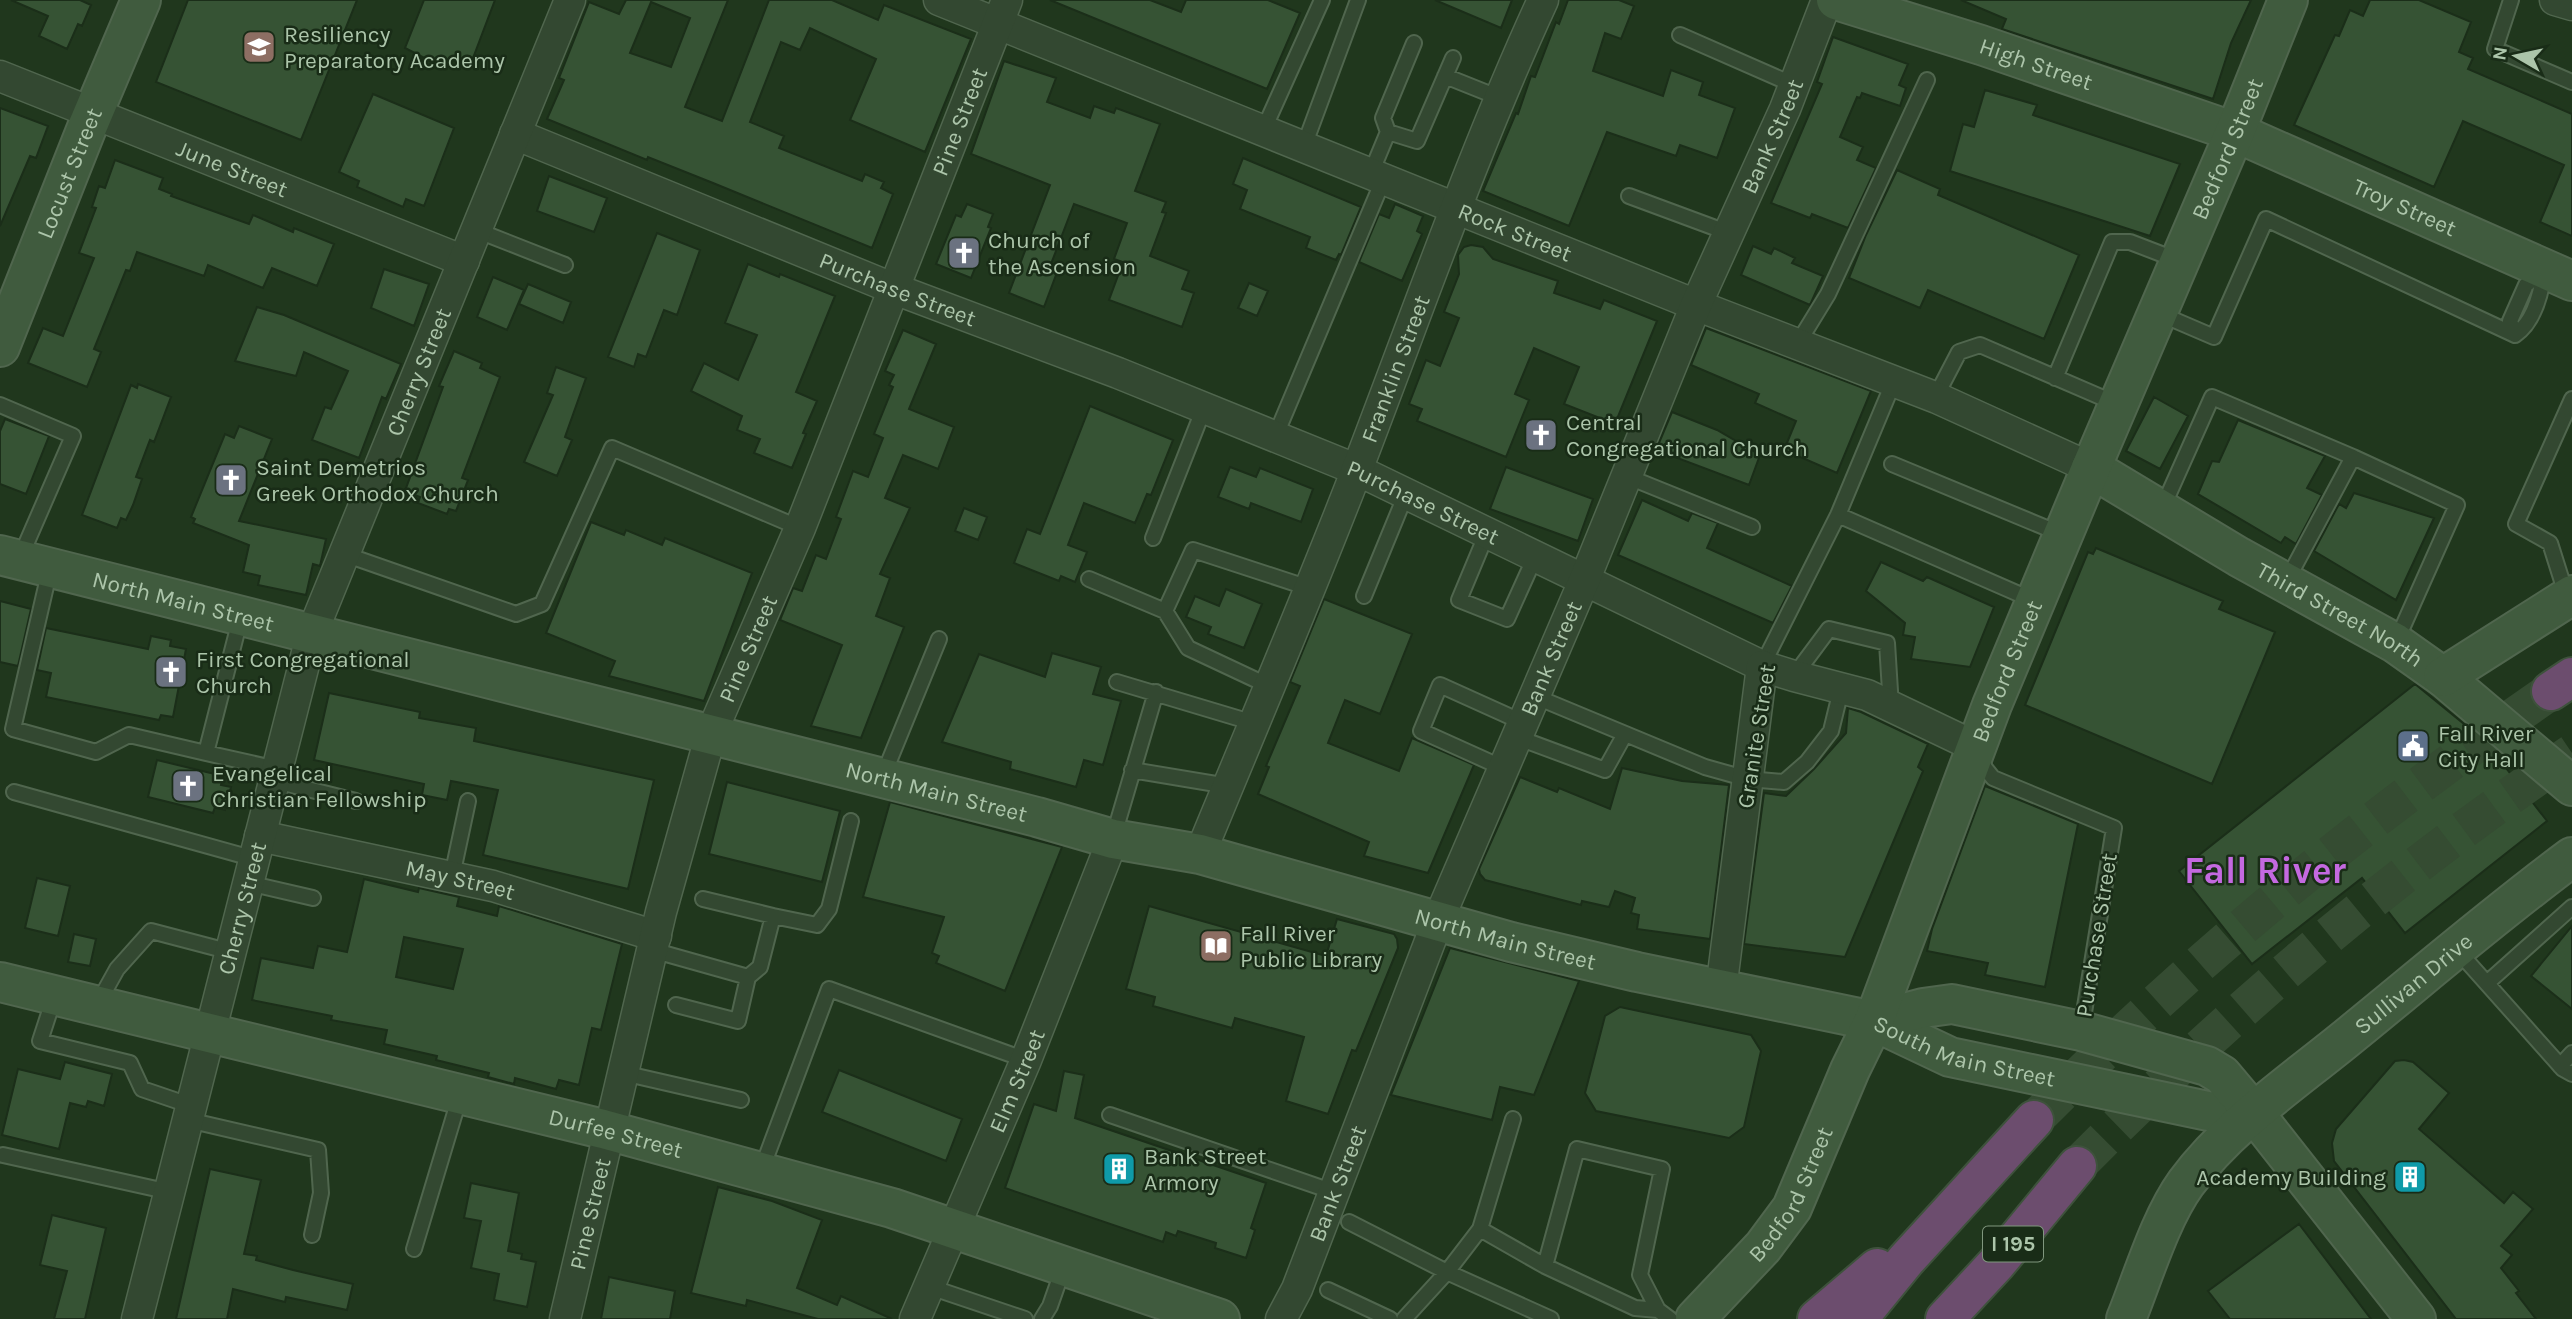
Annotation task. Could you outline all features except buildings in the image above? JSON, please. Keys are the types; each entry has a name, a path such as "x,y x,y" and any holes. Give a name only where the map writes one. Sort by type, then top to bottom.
{"highway":[{"path":"1857,1319 1969,1189 2034,1119"},
{"name":"I 195","path":"1945,1319 1997,1263 2077,1166"},
{"path":"1817,1319 1969,1189"},
{"path":"1966,1319 1997,1263"}],"main road":[{"name":"Locust Street","path":"0,347 8,302 141,0"},
{"name":"High Street","path":"1836,0 1981,45 2235,132"},
{"name":"Bedford Street","path":"1695,1319 1763,1247 1792,1208 1850,1070 1874,1021 1976,747 2062,535 2235,132 2288,0"},
{"name":"Troy Street","path":"2235,132 2558,275"},
{"name":"Third Street North","path":"2091,468 2286,583 2395,643 2442,677 2572,786"},
{"name":"North Main Street","path":"23,560 1037,817 1113,839 1200,854 1437,923 1536,948 1874,1021"},
{"path":"2442,677 2570,597"},
{"name":"Sullivan Drive","path":"2126,1319 2179,1193 2219,1146 2254,1113 2455,948 2564,867"},
{"name":"Durfee Street","path":"0,982 609,1131 892,1208 1220,1319"},
{"name":"South Main Street","path":"1874,1021 1923,1008 1952,1004 2081,1031 2207,1066 2222,1075 2254,1113 2416,1319"},
{"name":"South Main Street","path":"1874,1021 1950,1057 2208,1111 2254,1113"}],"street":[{"name":"Cherry Street","path":"138,1319 312,633 570,0"},
{"name":"Rock Street","path":"939,0 1003,11 1263,131 1935,398 2091,468"},
{"name":"Franklin Street","path":"1200,854 1357,470 1500,99 1543,0"},
{"name":"Bank Street","path":"1281,1319 1297,1289 1437,923 1584,581 1696,305 1794,85 1827,0"},
{"path":"2555,0 2572,5"},
{"name":"Pine Street","path":"565,1319 654,943 711,734 800,528 1003,11"},
{"name":"June Street","path":"0,76 464,261"},
{"name":"Purchase Street","path":"515,134 892,288 1357,470 1762,666 1841,690 1867,695 1976,747"},
{"name":"Granite Street","path":"1721,990 1762,666"},
{"name":"Elm Street","path":"915,1319 1026,1060 1113,839"},
{"name":"May Street","path":"254,859 452,876 493,886 654,943"}],"lane":[{"path":"1263,131 1322,0"},
{"path":"1304,146 1358,0"},
{"path":"2511,0 2495,49 2572,82"},
{"path":"1680,36 1794,85"},
{"path":"1275,437 1378,176 1388,132 1383,118 1414,43"},
{"path":"1388,132 1417,141 1453,58"},
{"path":"1445,76 1500,99"},
{"path":"1798,343 1828,294 1927,80"},
{"path":"1629,196 1729,233"},
{"path":"2157,313 2214,337 2266,219 2515,335 2524,329 2541,293 2558,275"},
{"path":"476,230 565,265"},
{"path":"2056,378 2112,242 2130,242 2179,261"},
{"path":"1935,398 1959,352 1980,345 2118,405"},
{"name":"Granite Street","path":"1762,666 1838,515 1894,382"},
{"path":"2161,510 2213,397 2457,505 2395,643"},
{"path":"2570,597 2550,543 2516,524 2572,398"},
{"path":"0,405 73,436 23,560 13,729 96,752 130,736 206,753 356,801"},
{"path":"1153,538 1204,408"},
{"path":"344,554 516,614 542,604 612,448 800,528"},
{"path":"2286,583 2353,457"},
{"path":"1892,464 2062,535"},
{"path":"1626,476 1752,527"},
{"path":"1364,596 1406,494"},
{"path":"1838,515 2035,601"},
{"path":"1487,533 1459,600 1507,619 1535,557"},
{"path":"1165,611 1193,550 1308,589"},
{"path":"1089,579 1165,611 1188,648 1269,686"},
{"path":"206,753 241,615"},
{"path":"1794,677 1829,629 1887,643 1891,707"},
{"path":"883,778 939,639"},
{"path":"1117,682 1254,723"},
{"path":"1503,768 1421,731 1440,685 1524,719 1605,770 1625,734"},
{"path":"1524,719 1625,734 1705,767 1748,779 1784,782 1807,762 1831,731 1841,690"},
{"path":"1113,839 1156,692"},
{"name":"Purchase Street","path":"1976,747 1985,768 1993,778 2114,828 2081,1031"},
{"path":"1132,770 1228,786"},
{"path":"14,792 254,859 313,898"},
{"path":"452,876 468,801"},
{"path":"703,898 817,925 830,909 851,821"},
{"path":"2487,983 2572,907"},
{"path":"676,1005 738,1021 748,977 760,967 774,916"},
{"path":"96,1006 117,969 151,931 231,951"},
{"path":"654,943 748,977"},
{"path":"2455,948 2566,1070 2572,1053"},
{"path":"761,1172 828,989 1026,1060"},
{"path":"54,995 40,1041 130,1063 142,1089 190,1113 318,1150 321,1193 312,1235"},
{"path":"623,1073 741,1100"},
{"path":"414,1249 461,1095"},
{"path":"1110,1115 1334,1192"},
{"path":"1404,1319 1447,1272 1480,1229 1513,1119"},
{"path":"1545,1266 1577,1149 1662,1169 1640,1275 1658,1310 1670,1319"},
{"path":"3,1155 170,1192"},
{"path":"1349,1222 1447,1272 1551,1319"},
{"path":"1480,1229 1545,1266 1635,1308 1658,1310"},
{"path":"1042,1319 1050,1306 1065,1265"},
{"path":"930,1287 1025,1319"},
{"path":"1328,1290 1390,1319"}],"tunnel":[{"path":"2034,1120 2156,1003 2282,894 2414,790 2551,691"},
{"path":"2077,1166 2193,1054 2314,948 2441,847 2572,753"}],"place":[{"name":"Resiliency Preparatory Academy","path":"259,47"},
{"name":"Church of the Ascension","path":"964,253"},
{"name":"Central Congregational Church","path":"1541,435"},
{"name":"Saint Demetrios Greek Orthodox Church","path":"231,480"},
{"name":"First Congregational Church","path":"171,672"},
{"name":"Fall River City Hall","path":"2413,746"},
{"name":"Evangelical Christian Fellowship","path":"188,786"},
{"name":"Fall River Public Library","path":"1216,946"},
{"name":"Bank Street Armory","path":"1119,1169"},
{"name":"Academy Building","path":"2410,1177"}],"district":[{"name":"Fall River","path":"2265,870"}]}
